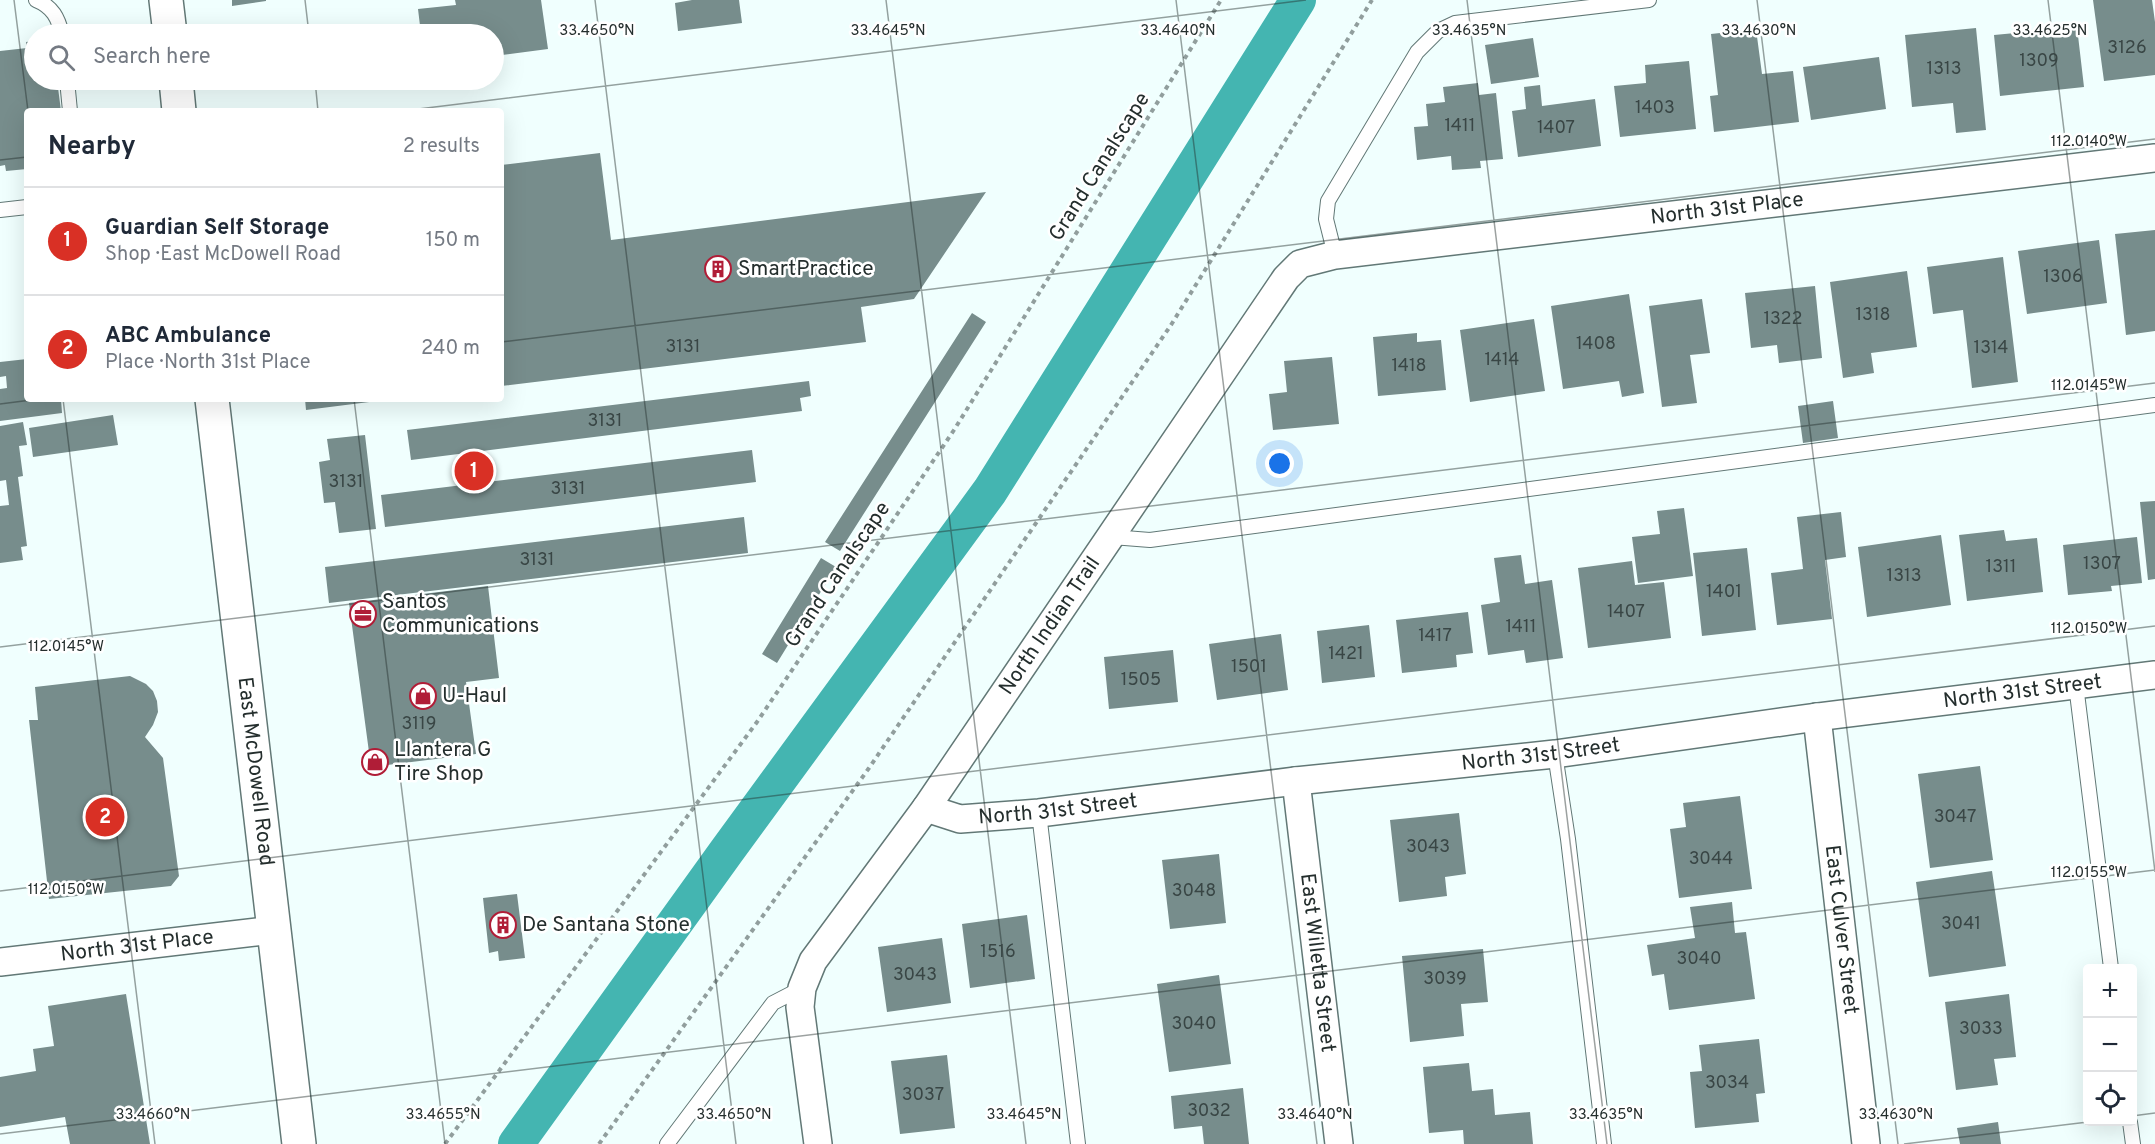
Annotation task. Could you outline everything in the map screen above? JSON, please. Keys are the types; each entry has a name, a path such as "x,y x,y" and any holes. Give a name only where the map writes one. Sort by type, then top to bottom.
{"main road":[{"path":"166,0 169,24"},
{"path":"177,90 179,108"},
{"name":"East McDowell Road","path":"212,402 299,1144"}],"street":[{"name":"North 31st Place","path":"1300,264 1335,255 2155,158"},
{"name":"North Indian Trail","path":"802,988 813,960 926,808 1286,278 1300,264"},
{"name":"North 31st Street","path":"926,808 960,819 1039,813 1296,781 1555,754 1817,717 2155,675"},
{"name":"East Culver Street","path":"1817,717 1866,1144"},
{"name":"East Willetta Street","path":"1296,781 1339,1144"},
{"name":"North 31st Place","path":"0,962 273,930"},
{"path":"802,988 800,1007 818,1144"}],"lane":[{"path":"36,0 47,4 59,24"},
{"path":"1335,255 1326,219 1328,201 1417,52 1438,31 1455,23 1649,0"},
{"path":"68,90 70,108"},
{"path":"0,210 24,207"},
{"path":"1112,537 1150,540 2155,405"},
{"path":"2076,685 2110,964"},
{"path":"1555,754 1569,850 1604,1144"},
{"path":"1039,813 1078,1144"},
{"path":"667,1144 772,1003 802,988"},
{"path":"2131,1126 2133,1144"}],"path":[{"name":"Grand Canalscape","path":"445,1144 764,712 954,430 1221,0"},
{"path":"599,1144 869,768 1171,325 1372,0"}],"building":[{"path":"232,0 266,0 266,1 232,6"},
{"path":"455,0 541,0 548,49 504,55 504,24 420,24 418,9 456,5"},
{"path":"692,0 739,0 742,23 678,31 675,3"},
{"path":"2093,0 2152,0 2155,22 2155,75 2104,81"},
{"path":"2077,27 2084,87 2000,96 1994,35"},
{"path":"1976,28 1986,130 1956,133 1953,103 1912,107 1905,35"},
{"path":"1756,29 1762,74 1793,71 1799,122 1714,132 1710,96 1718,95 1711,34"},
{"path":"1533,38 1539,77 1491,84 1485,45"},
{"path":"24,48 24,90 58,90 61,108 24,108 24,169 6,171 5,165 0,166 0,51"},
{"path":"1879,57 1886,109 1811,120 1803,67"},
{"path":"1689,61 1696,129 1620,137 1614,86 1646,83 1645,65"},
{"path":"1478,83 1479,95 1496,93 1503,159 1480,161 1481,168 1452,170 1451,156 1417,160 1414,127 1428,126 1426,104 1445,102 1443,87"},
{"path":"1540,85 1542,106 1595,99 1601,146 1518,157 1512,111 1526,109 1524,87"},
{"name":"SmartPractice","path":"600,153 611,240 986,192 914,299 861,307 866,342 504,386 504,165"},
{"path":"2155,230 2155,331 2126,335 2115,234"},
{"path":"2099,240 2107,303 2027,314 2018,251"},
{"path":"2003,257 2018,382 1972,388 1963,310 1933,314 1927,267"},
{"path":"1907,271 1917,347 1871,353 1874,373 1843,378 1830,282"},
{"path":"1815,286 1822,358 1779,363 1777,345 1751,348 1745,293"},
{"path":"1629,294 1644,393 1622,397 1619,381 1563,389 1551,306"},
{"path":"1702,299 1710,353 1690,355 1697,403 1662,407 1649,306"},
{"path":"972,313 986,322 840,551 825,542"},
{"path":"1534,319 1545,391 1470,402 1460,330"},
{"path":"1417,333 1417,342 1441,340 1446,390 1378,396 1373,337"},
{"path":"1332,357 1339,424 1273,430 1269,394 1287,392 1284,361"},
{"path":"24,359 24,402 61,402 62,413 0,421 0,389 7,388 6,376 0,377 0,362"},
{"path":"809,381 811,396 800,398 802,411 411,460 407,430"},
{"path":"1833,401 1838,438 1803,443 1798,406"},
{"path":"305,402 369,402 306,410"},
{"path":"113,415 118,445 33,457 29,428"},
{"path":"23,422 27,445 19,446 23,476 18,477 27,546 21,547 23,560 0,563 0,506 9,505 6,480 0,481 0,426"},
{"path":"365,435 376,529 339,533 335,502 324,503 319,462 330,460 327,439"},
{"path":"752,450 756,482 385,527 381,495"},
{"path":"2155,501 2155,579 2148,580 2140,502"},
{"path":"1684,508 1693,576 1638,583 1632,537 1660,534 1657,511"},
{"path":"1841,512 1846,557 1825,560 1832,619 1777,625 1771,573 1803,569 1797,517"},
{"path":"744,517 748,553 329,603 325,567"},
{"path":"2004,530 2006,541 2037,538 2043,592 1967,601 1959,535"},
{"path":"1941,535 1951,605 1867,617 1858,547"},
{"path":"2137,537 2142,583 2111,586 2112,591 2068,595 2063,545"},
{"path":"1747,548 1756,630 1702,636 1693,553"},
{"path":"1521,555 1525,584 1552,580 1563,658 1526,663 1524,650 1488,655 1481,605 1500,602 1494,558"},
{"path":"821,558 836,567 777,663 762,654"},
{"path":"1632,561 1635,585 1664,582 1671,638 1588,648 1578,568"},
{"path":"488,586 499,678 466,682 476,754 371,767 349,603"},
{"path":"1468,612 1473,653 1456,655 1457,667 1402,673 1396,620"},
{"path":"1369,625 1375,677 1322,683 1317,631"},
{"path":"1281,634 1288,690 1217,700 1209,644"},
{"path":"1173,650 1178,702 1109,709 1104,657"},
{"path":"130,676 146,684 153,691 157,701 158,712 145,737 163,758 179,876 171,886 49,899 29,720 38,720 35,687"},
{"path":"1980,766 1993,860 1930,868 1918,774"},
{"path":"1740,796 1752,889 1679,898 1670,829 1686,827 1683,803"},
{"path":"1459,813 1466,874 1445,877 1447,896 1399,902 1390,820"},
{"path":"1219,854 1226,923 1170,929 1162,860"},
{"path":"1992,871 2006,966 1929,977 1916,882"},
{"name":"De Santana Stone","path":"517,894 525,958 499,961 498,951 489,953 483,898"},
{"path":"1732,902 1735,933 1746,932 1755,999 1669,1010 1664,974 1652,976 1647,945 1695,938 1690,907"},
{"path":"1027,915 1035,979 970,988 962,924"},
{"path":"942,938 951,1003 887,1012 878,947"},
{"path":"1483,949 1488,1002 1461,1004 1464,1036 1410,1042 1402,956"},
{"path":"1219,975 1231,1064 1169,1072 1157,984"},
{"path":"126,994 150,1144 70,1144 65,1117 0,1127 0,1077 36,1071 33,1049 54,1046 48,1006"},
{"path":"2009,994 2016,1057 1994,1059 1998,1085 1956,1090 1945,1002"},
{"path":"1759,1039 1765,1093 1756,1094 1759,1122 1695,1128 1690,1072 1702,1071 1699,1045"},
{"path":"947,1055 955,1128 900,1134 891,1061"},
{"path":"1469,1063 1472,1091 1493,1089 1495,1115 1530,1112 1533,1144 1464,1144 1463,1130 1429,1133 1423,1067"},
{"path":"1243,1088 1249,1144 1204,1144 1202,1126 1174,1129 1171,1096"},
{"path":"1998,1122 2001,1144 1960,1144 1957,1128"}],"waterway":[{"path":"516,1144 990,491 1298,0"}],"place":[{"name":"SmartPractice","path":"718,269"},
{"name":"Guardian Self Storage","path":"474,471"},
{"name":"Santos Communications","path":"363,614"},
{"name":"U-Haul","path":"423,696"},
{"name":"Llantera G Tire Shop","path":"375,762"},
{"name":"ABC Ambulance","path":"105,817"},
{"name":"De Santana Stone","path":"503,925"}]}
